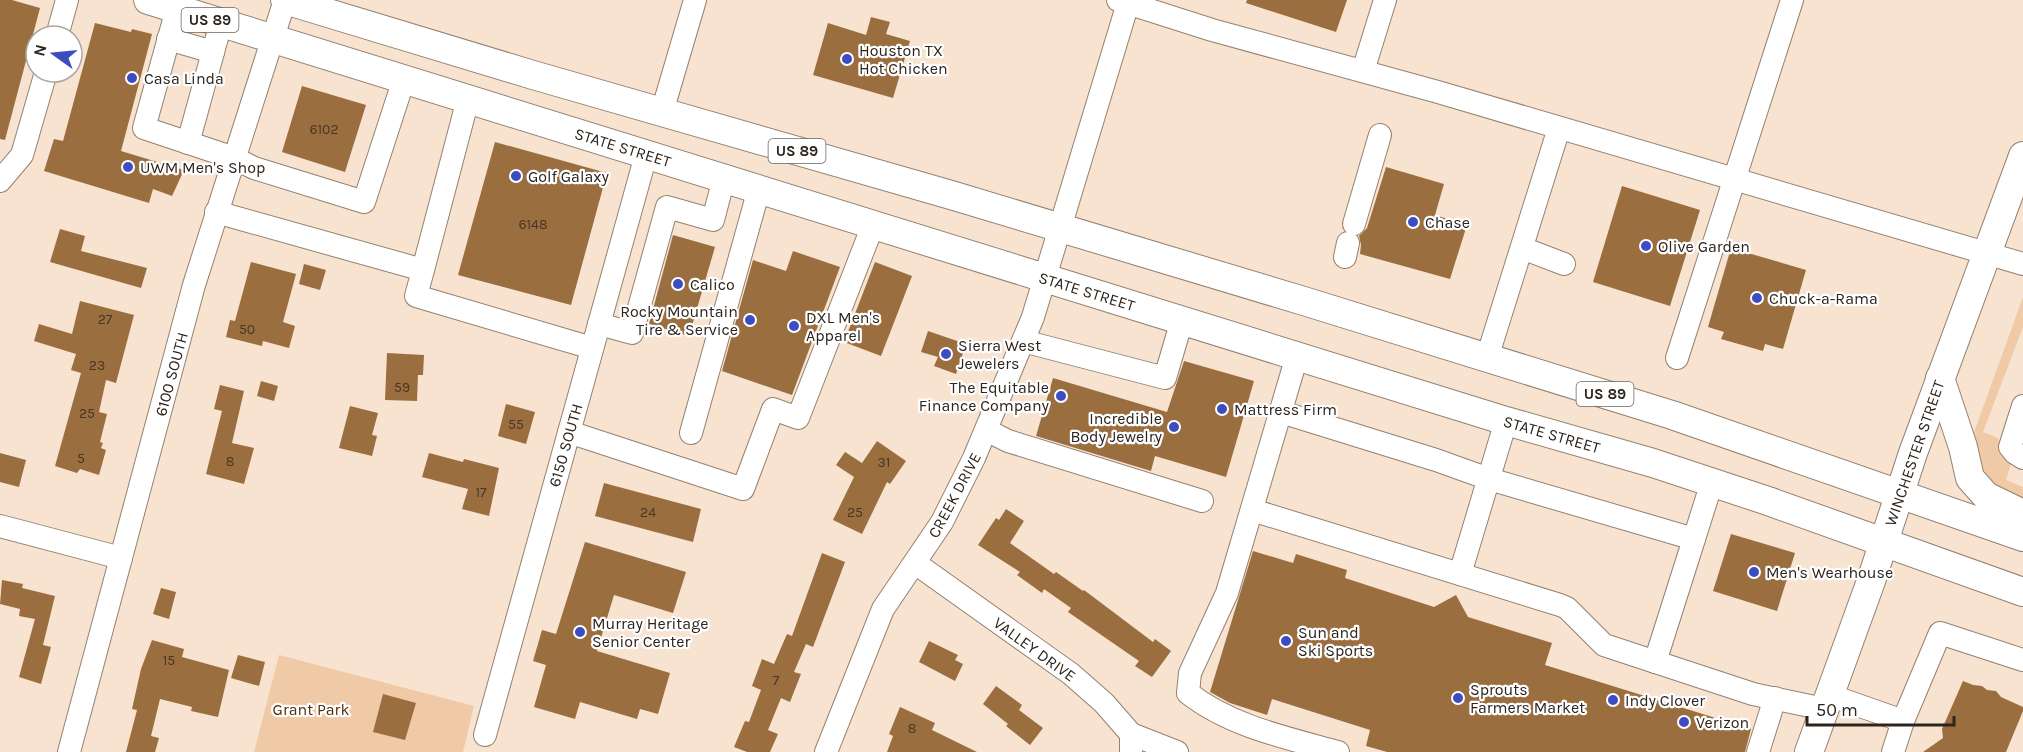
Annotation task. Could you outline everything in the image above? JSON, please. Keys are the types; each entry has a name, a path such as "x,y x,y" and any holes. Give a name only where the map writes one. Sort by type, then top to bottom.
{"main road":[{"name":"STATE STREET","path":"148,0 1506,421 1653,463 2023,592"},
{"name":"US 89","path":"285,0 1060,227 1672,415 2023,537"},
{"name":"WINCHESTER STREET","path":"1809,752 1941,378 2023,156"},
{"path":"1941,378 1963,447 1970,478 1986,496 2023,514"}],"street":[{"path":"60,24 67,0"},
{"name":"6100 SOUTH","path":"69,752 194,285 285,0"},
{"path":"662,112 695,0"},
{"path":"1176,0 1190,23"},
{"path":"1363,71 1385,0"},
{"path":"1677,358 1792,0"},
{"path":"1123,2 2023,264"},
{"name":"CREEK DRIVE","path":"826,752 883,609 942,522 974,458 1023,341 1046,278 1123,2"},
{"path":"177,9 144,128 234,158 254,168 364,202 404,79"},
{"path":"188,142 221,23"},
{"path":"168,39 213,52"},
{"path":"0,181 22,155 43,84"},
{"path":"468,99 416,296 592,348"},
{"path":"1487,358 1559,128"},
{"path":"1349,241 1380,135"},
{"name":"6150 SOUTH","path":"485,735 646,155"},
{"path":"599,324 632,333 667,207 713,220 724,178"},
{"path":"691,433 759,189"},
{"path":"216,212 423,270"},
{"path":"569,432 743,489 773,409 798,418 873,225"},
{"path":"1522,248 1564,264"},
{"path":"1023,341 1164,378 1182,321"},
{"path":"1297,356 1227,593 1190,674 1188,693 1204,705 1258,730 1338,752"},
{"path":"2023,406 2010,447 2023,458"},
{"path":"1281,412 1436,460 1489,480 1694,539"},
{"path":"1460,574 1506,421"},
{"path":"986,430 1008,441 1202,501"},
{"path":"1655,662 1712,483"},
{"path":"1252,510 1568,608 1604,645 1753,694 1826,702 1903,721"},
{"path":"0,526 121,558"},
{"name":"VALLEY DRIVE","path":"915,563 1071,674 1104,703 1131,743"},
{"path":"1893,752 1903,721 1940,633 2023,660"},
{"path":"1758,752 1775,698"},
{"path":"1131,743 1177,752"}],"green space":[{"path":"2023,297 2023,327 1983,432 1998,438 2001,456 2011,464 2006,480 2023,487 2023,500 2004,494 1979,471 1973,435"},
{"name":"Grant Park","path":"279,655 474,706 463,752 254,752"}],"building":[{"path":"0,0 12,0 40,8 36,24 24,24 24,68 5,140 0,139"},
{"path":"1247,0 1347,0 1336,32 1246,3"},
{"path":"871,17 890,22 886,34 910,41 893,98 813,75 828,23 866,35"},
{"path":"95,23 131,32 132,29 152,34 121,151 184,170 172,196 153,189 149,203 44,171 54,139 63,141 78,84 84,84 84,64"},
{"path":"302,86 366,105 345,172 282,152"},
{"path":"495,142 607,173 571,305 458,275"},
{"name":"Chase","path":"1386,167 1444,184 1435,215 1467,225 1450,279 1360,254 1359,236 1367,228"},
{"name":"Olive Garden","path":"1622,186 1700,210 1670,306 1593,282"},
{"path":"60,229 85,236 81,251 147,268 141,288 50,262"},
{"name":"Calico","path":"673,235 715,247 689,336 649,324"},
{"name":"Chuck-a-Rama","path":"1731,248 1806,270 1783,349 1765,344 1763,351 1721,339 1724,332 1708,327"},
{"name":"DXL Men's Apparel","path":"793,251 840,267 792,395 722,371 753,260 786,271"},
{"path":"251,262 296,274 283,322 295,326 289,348 263,341 262,346 226,337 230,320 235,321"},
{"path":"875,262 912,276 881,356 844,342"},
{"path":"304,264 326,270 320,290 299,284"},
{"path":"80,301 134,315 116,383 106,380 99,412 107,414 100,442 103,443 101,448 106,450 99,475 80,469 77,473 55,466 81,373 71,370 76,354 34,341 39,324 72,334"},
{"name":"Sierra West Jewelers","path":"928,331 966,344 956,374 934,366 938,357 921,352"},
{"path":"387,353 424,355 423,375 418,375 417,401 385,400"},
{"path":"1184,361 1254,381 1226,477 1155,456 1151,471 1036,436 1053,378 1167,412"},
{"path":"261,381 278,386 274,401 257,396"},
{"path":"220,385 244,391 232,443 254,448 244,484 206,474 222,411 214,409"},
{"path":"506,404 535,412 526,444 498,436"},
{"path":"350,406 378,413 372,435 377,436 372,456 339,448"},
{"path":"877,441 906,461 890,484 887,482 862,534 833,520 854,477 836,465 845,452 862,463"},
{"path":"0,453 26,460 19,487 0,482"},
{"path":"429,453 499,468 489,516 462,509 468,489 422,477"},
{"path":"604,483 701,509 693,542 595,516"},
{"path":"1006,509 1024,521 1010,543 1054,574 1056,572 1084,590 1153,642 1155,639 1171,651 1152,677 1135,666 1139,661 1068,612 1071,608 1044,589 1042,593 1017,575 1020,572 978,545 996,518 999,520"},
{"name":"Men's Wearhouse","path":"1731,534 1795,553 1777,611 1713,591"},
{"name":"Murray Heritage Senior Center","path":"585,542 686,572 673,613 614,595 597,651 670,673 658,714 640,709 637,719 580,702 575,719 534,707 546,665 533,661 542,630 556,634"},
{"path":"1253,551 1293,563 1296,554 1347,570 1345,578 1434,607 1456,595 1468,617 1552,643 1545,665 1751,729 1745,752 1387,752 1366,746 1370,730 1272,699 1267,715 1230,703 1210,692"},
{"path":"822,553 845,562 813,647 806,644 794,672 801,674 790,702 781,698 768,730 778,734 770,752 747,752 734,747 745,721 749,722 761,690 752,686 762,659 774,664 787,634 792,636"},
{"path":"2,580 23,584 22,588 55,596 43,645 51,647 41,684 19,677 35,619 19,616 20,609 0,604"},
{"path":"161,588 176,592 169,619 153,614"},
{"path":"152,640 184,649 182,657 229,670 218,717 191,711 192,707 160,699 151,736 159,738 155,752 126,752 137,710 132,709 141,669"},
{"path":"929,641 958,655 955,660 963,664 955,681 919,662"},
{"path":"238,655 265,662 259,686 231,678"},
{"path":"1963,681 1996,691 2001,697 2023,707 2006,752 1923,752 1943,738 1942,729"},
{"path":"996,686 1022,705 1019,710 1043,728 1030,745 983,704"},
{"path":"383,694 416,703 405,740 373,732"},
{"path":"900,707 935,723 932,730 977,752 887,752 893,736 889,734"}],"place":[{"name":"Houston TX Hot Chicken","path":"847,59"},
{"name":"Casa Linda","path":"132,78"},
{"name":"UWM Men's Shop","path":"128,167"},
{"name":"Golf Galaxy","path":"516,176"},
{"name":"Chase","path":"1413,222"},
{"name":"Olive Garden","path":"1646,246"},
{"name":"Calico","path":"678,284"},
{"name":"Chuck-a-Rama","path":"1757,298"},
{"name":"Rocky Mountain Tire & Service","path":"750,320"},
{"name":"DXL Men's Apparel","path":"794,326"},
{"name":"Sierra West Jewelers","path":"946,354"},
{"name":"The Equitable Finance Company","path":"1061,396"},
{"name":"Mattress Firm","path":"1222,409"},
{"name":"Incredible Body Jewelry","path":"1174,427"},
{"name":"Men's Wearhouse","path":"1754,572"},
{"name":"Murray Heritage Senior Center","path":"580,632"},
{"name":"Sun and Ski Sports","path":"1286,641"},
{"name":"Sprouts Farmers Market","path":"1458,698"},
{"name":"Indy Clover","path":"1613,700"},
{"name":"Verizon","path":"1684,722"}]}
